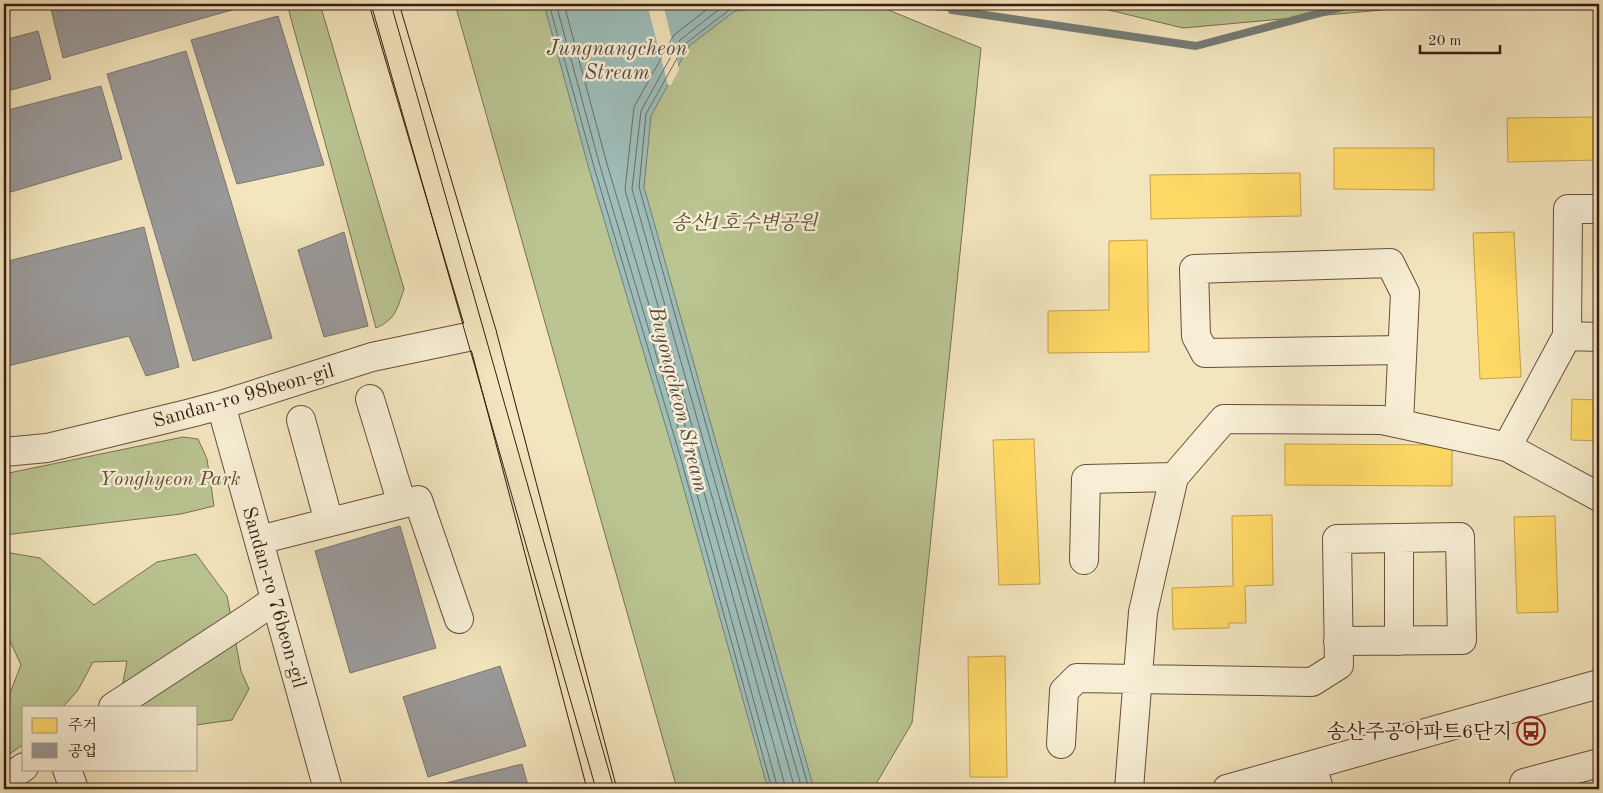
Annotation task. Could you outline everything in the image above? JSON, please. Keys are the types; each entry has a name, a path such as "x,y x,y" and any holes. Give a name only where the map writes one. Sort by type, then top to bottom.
{"main road":[{"path":"384,4 482,334 602,789"}],"street":[{"path":"1507,447 1567,336 1568,209 1599,209"},
{"path":"1399,423 1405,293 1390,263 1194,269 1196,336 1205,354 1402,350"},
{"name":"Sandan-ro 98beon-gil","path":"4,452 47,448 221,405 372,357 482,334"},
{"path":"1567,336 1599,338"},
{"path":"370,399 402,504"},
{"name":"Sandan-ro 76beon-gil","path":"221,405 328,789"},
{"path":"1129,789 1143,612 1174,476 1224,419 1382,420 1399,423 1507,447 1599,497"},
{"path":"301,420 329,522"},
{"path":"1084,560 1086,479 1174,476"},
{"path":"259,540 418,500 459,619"},
{"path":"1061,744 1064,691 1077,678 1312,682 1339,665 1338,642 1337,539 1460,537 1462,640 1338,642"},
{"path":"1399,538 1399,641"},
{"path":"115,706 275,600"},
{"path":"1227,789 1316,777 1599,684"},
{"path":"1524,784 1599,762"},
{"path":"4,781 22,768"},
{"path":"67,770 74,789"}],"green space":[{"path":"287,4 320,4 404,289 395,313 383,325 376,328"},
{"name":"송산1호수변공원","path":"455,4 874,4 981,48 912,723 873,789 677,789"},
{"path":"1084,4 1426,4 1404,8 1183,28"},
{"name":"Yonghyeon Park","path":"183,437 198,439 207,459 214,506 181,514 4,535 4,474"},
{"path":"4,552 40,558 94,605 157,562 196,554 227,596 241,671 249,689 232,720 198,725 198,706 136,706 122,688 127,661 93,662 78,690 64,706 22,706 22,745 4,758 4,708 21,665 4,628"}],"water":[{"name":"Jungnangcheon Stream","path":"544,4 812,4 735,11 689,46 651,116 644,187 814,789 768,789 676,461 589,169"},
{"path":"813,4 943,4 961,11"}],"pier":[{"path":"647,4 663,4 679,69 671,85 668,85"}],"building: 주거":[{"path":"1599,117 1599,160 1508,162 1507,118"},
{"path":"1334,148 1434,148 1434,190 1334,189"},
{"path":"1300,173 1301,216 1151,219 1150,175"},
{"path":"1514,232 1521,377 1480,379 1473,233"},
{"path":"1147,240 1149,352 1048,353 1048,311 1109,310 1109,241"},
{"path":"1572,399 1599,400 1599,441 1571,440"},
{"path":"1034,439 1040,584 999,585 993,440"},
{"path":"1285,444 1452,445 1452,486 1285,485"},
{"path":"1272,515 1273,585 1245,586 1246,623 1229,623 1229,628 1173,629 1172,588 1233,586 1232,516"},
{"path":"1555,516 1558,612 1517,613 1514,517"},
{"path":"1005,656 1007,777 970,777 968,657"}],"building: 공업":[{"path":"253,4 63,58 50,5"},
{"path":"278,16 324,165 237,184 191,40"},
{"path":"38,31 51,79 4,92 4,40"},
{"path":"186,51 272,338 193,361 107,74"},
{"path":"101,86 122,159 4,194 4,111"},
{"path":"144,227 179,367 146,376 129,336 4,367 4,262"},
{"path":"344,232 368,326 324,337 298,250"},
{"path":"400,526 436,648 350,673 315,551"},
{"path":"500,666 526,746 428,777 403,697"},
{"path":"522,764 529,789 422,789"}],"waterway":[{"path":"952,10 1196,46 1354,4"}],"tram line":[{"path":"371,4 596,789"},
{"path":"391,4 614,789"}],"place":[{"name":"송산주공아파트6단지","path":"1531,731"}],"water label":[{"name":"Buyongcheon Stream","path":"679,399"}]}
